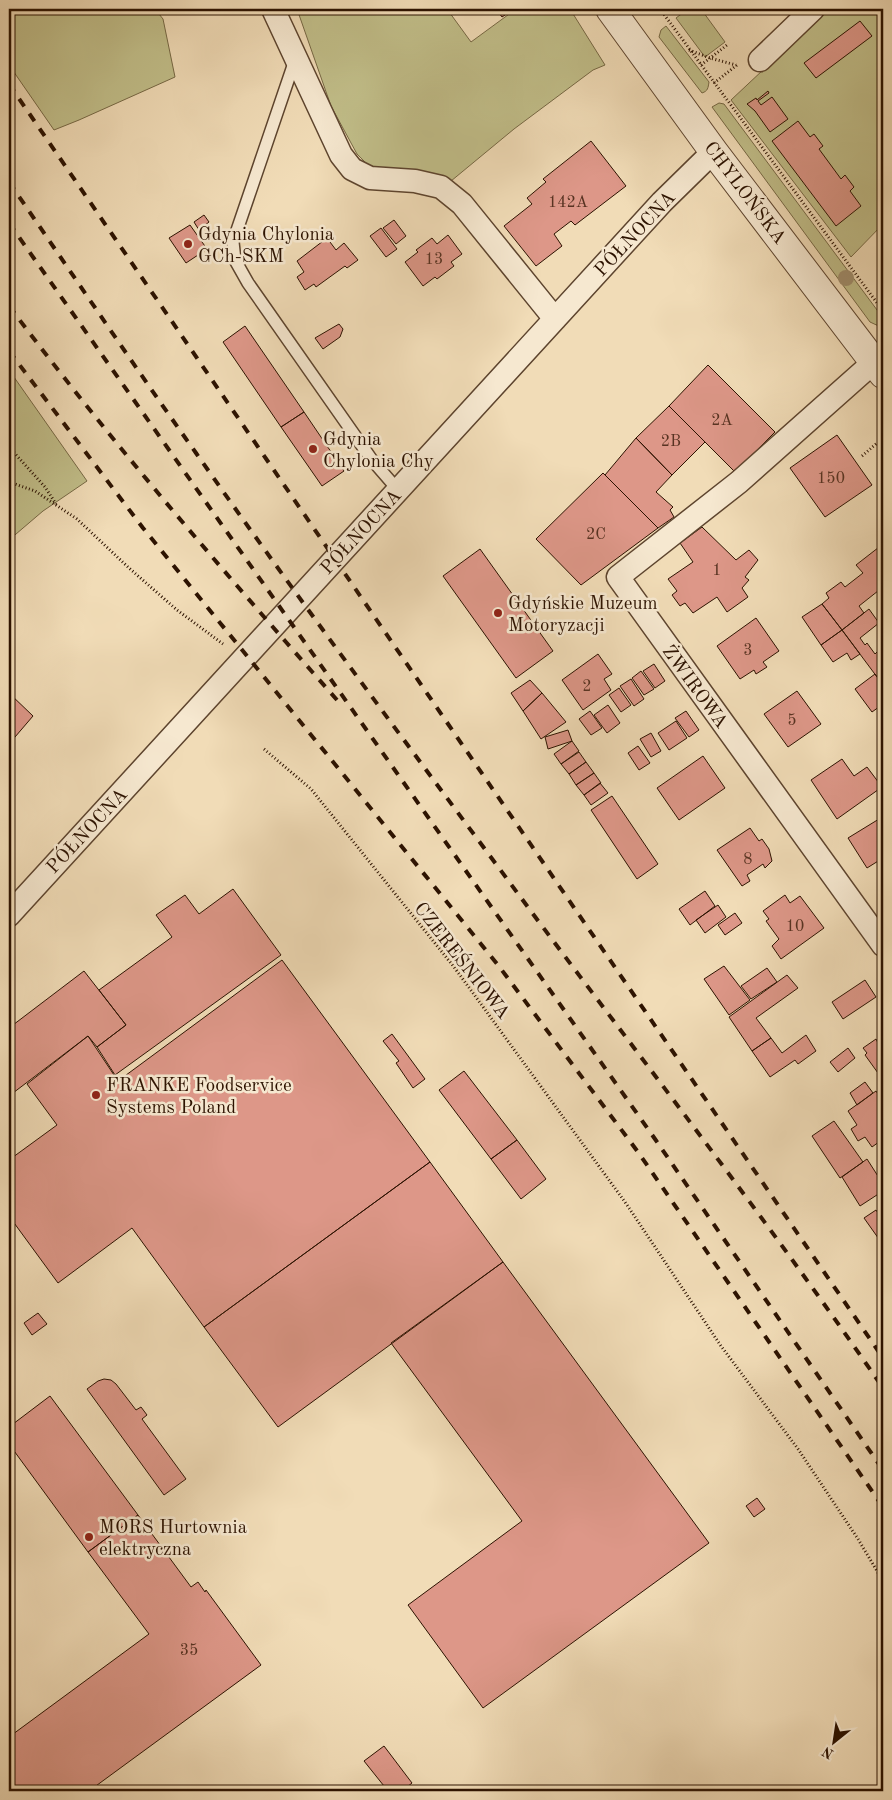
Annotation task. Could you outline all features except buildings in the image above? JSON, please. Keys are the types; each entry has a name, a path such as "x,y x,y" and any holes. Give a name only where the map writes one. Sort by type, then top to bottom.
{"street":[{"path":"273,9 285,20 295,59 341,154 352,169 370,178 415,181 441,187 462,204 555,319"},
{"name":"CHYLOŃSKA","path":"610,9 714,151 879,368"},
{"path":"760,60 813,9"},
{"name":"PÓŁNOCNA","path":"9,915 673,190 714,151"},
{"name":"ŻWIROWA","path":"879,368 618,577 883,945"}],"lane":[{"path":"295,59 233,242 235,260 248,283 372,460 398,490"}],"path":[{"path":"660,9 883,310"},
{"path":"701,65 727,45"},
{"path":"689,50 736,66"},
{"path":"862,456 883,438"},
{"path":"9,447 45,487 56,505"},
{"path":"9,482 35,491 77,519 177,610 243,659"},
{"name":"CZEREŚNIOWA","path":"264,749 311,789 448,960 625,1202 721,1346 798,1449 883,1581"}],"shaded area":[{"path":"9,9 155,9 163,19 175,77 54,130 9,65"},
{"path":"297,9 447,9 471,42 516,9 570,9 605,65 593,70 514,129 445,186 369,166 357,154 331,106"},
{"path":"688,9 701,9 725,42 705,57 676,18"},
{"path":"828,9 883,9 883,224 851,257 731,100"},
{"path":"666,26 709,82 704,92 702,93 659,37 661,30"},
{"path":"719,103 724,104 883,318 883,328 870,322 712,107"},
{"path":"9,370 87,481 43,511 9,540"}],"railway":[{"path":"9,84 883,1358"},
{"path":"9,182 148,385 364,687 756,1210 883,1388"},
{"path":"9,223 655,1139 883,1470"},
{"path":"9,306 128,457 337,700"},
{"path":"9,351 143,528 498,965 638,1152 883,1507"}],"place":[{"name":"Gdynia Chylonia GCh-SKM","path":"188,244"},
{"name":"Gdynia Chylonia Chy","path":"313,449"},
{"name":"Gdyńskie Muzeum Motoryzacji","path":"498,613"},
{"name":"FRANKE Foodservice Systems Poland","path":"96,1095"},
{"name":"MORS Hurtownia elektryczna","path":"89,1537"}]}
